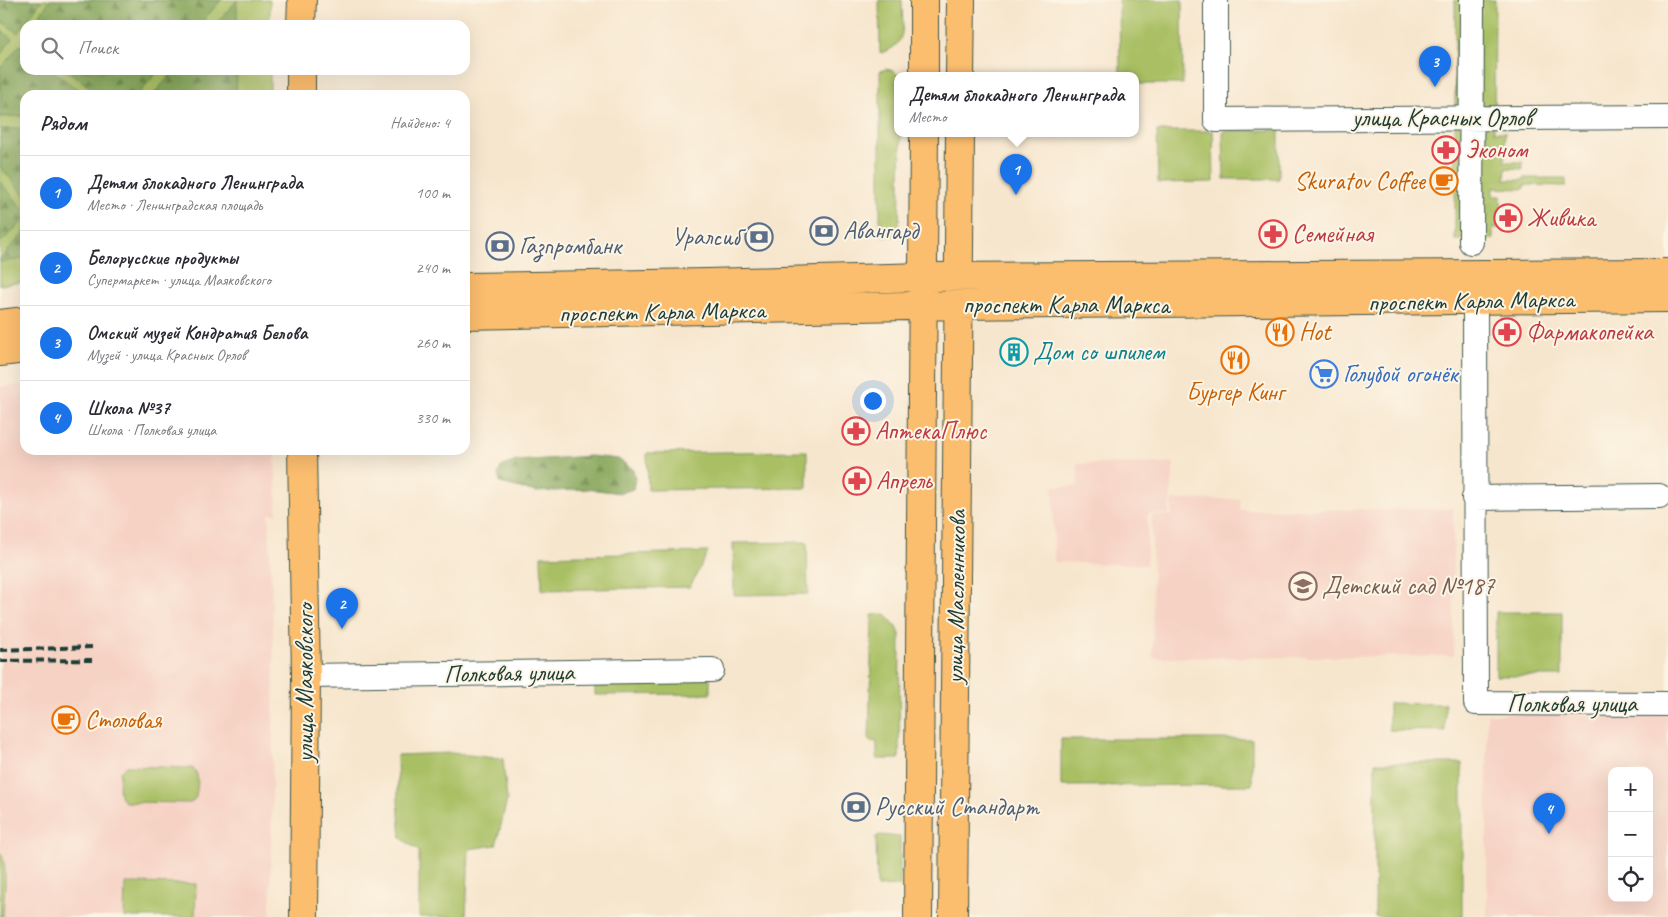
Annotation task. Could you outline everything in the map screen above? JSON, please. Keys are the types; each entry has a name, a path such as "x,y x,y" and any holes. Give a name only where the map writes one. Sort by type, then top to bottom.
{"main road":[{"path":"302,0 302,20"},
{"path":"924,0 924,72"},
{"path":"960,72 961,0"},
{"path":"301,75 301,90"},
{"name":"улица Масленникова","path":"918,917 924,137"},
{"name":"улица Масленникова","path":"953,917 960,137"},
{"name":"проспект Карла Маркса","path":"470,287 924,277 1668,273"},
{"name":"проспект Карла Маркса","path":"470,315 959,305 1668,298"},
{"path":"0,324 20,322"},
{"path":"0,352 20,350"},
{"name":"улица Маяковского","path":"302,455 306,676 304,917"}],"street":[{"name":"улица Красных Орлов","path":"1216,0 1216,120 1668,117"},
{"path":"1471,242 1472,0"},
{"path":"1475,301 1474,498 1659,496"},
{"name":"Полковая улица","path":"1474,498 1476,703 1668,704"},
{"name":"Полковая улица","path":"306,676 712,670"}],"shaded area":[{"path":"20,385 20,455 275,455 277,514 269,514 274,669 270,917 0,917 0,387"},
{"path":"1174,463 1169,514 1148,514 1146,565 1054,562 1053,486 1078,486 1078,464"},
{"name":"Детский сад №187","path":"1240,499 1240,510 1453,509 1454,656 1153,658 1152,515 1172,515 1172,500"},
{"path":"1487,714 1668,715 1668,917 1487,917"}],"green space":[{"path":"0,0 270,0 270,20 20,20 20,75 270,75 270,90 20,90 20,283 0,285"},
{"path":"0,0 42,0 27,20 20,20 20,30 18,33 0,20"},
{"path":"50,0 221,0 203,20 36,20"},
{"path":"237,0 237,20 219,20"},
{"path":"879,0 902,0 903,18 900,40 889,50 880,53"},
{"path":"1119,0 1182,0 1183,84 1139,84 1139,72 1120,72"},
{"path":"1455,0 1495,0 1494,132 1505,132 1505,162 1523,162 1522,169 1506,168 1505,180 1566,178 1566,186 1524,185 1524,189 1493,188 1493,196 1501,196 1502,228 1493,228 1493,239 1455,240"},
{"path":"0,29 12,39 0,55"},
{"path":"20,45 20,75 59,75 78,90 20,90 20,116 0,117 0,69"},
{"path":"886,69 895,72 894,137 901,137 899,236 883,236 880,233 880,71"},
{"path":"74,75 155,75 141,90 93,90"},
{"path":"171,75 237,75 236,90 157,90"},
{"path":"20,128 20,190 0,166 0,129"},
{"path":"1279,130 1279,179 1224,179 1223,131"},
{"path":"1157,131 1213,131 1214,182 1158,183"},
{"path":"0,182 20,205 20,224 0,243"},
{"path":"20,237 20,260 0,262 0,259"},
{"path":"807,451 807,488 648,490 647,453"},
{"path":"590,456 618,459 633,469 635,479 633,489 621,493 589,489 536,492 500,483 498,475 501,467 516,461"},
{"path":"807,542 808,594 734,595 733,543"},
{"path":"708,552 690,587 542,590 541,556"},
{"path":"1496,612 1562,612 1562,676 1496,676"},
{"path":"886,614 900,634 899,759 877,759 877,742 869,741 872,615"},
{"path":"710,674 710,694 595,695 595,675"},
{"path":"1389,703 1445,704 1445,731 1389,730"},
{"path":"1061,739 1252,739 1252,785 1061,786"},
{"path":"451,753 503,759 507,800 496,845 469,849 466,917 419,917 419,851 401,838 397,755"},
{"path":"1375,763 1462,763 1462,917 1375,917"},
{"path":"126,766 192,768 197,773 196,797 191,803 125,802 120,796 119,784 120,772"},
{"path":"880,835 900,837 900,886 877,887 876,837"},
{"path":"0,852 3,858 5,874 3,917 0,917"},
{"path":"125,883 196,884 195,917 124,917"}],"railway":[{"path":"0,650 95,647"},
{"path":"0,661 95,660"}],"place":[{"name":"Омский музей Кондратия Белова","path":"1435,87"},
{"name":"Эконом","path":"1446,150"},
{"name":"Skuratov Coffee","path":"1444,181"},
{"name":"Детям блокадного Ленинграда","path":"1016,195"},
{"name":"Живика","path":"1508,218"},
{"name":"Авангард","path":"824,231"},
{"name":"Семейная","path":"1273,234"},
{"name":"Уралсиб","path":"759,237"},
{"name":"Газпромбанк","path":"500,246"},
{"name":"Hot","path":"1280,332"},
{"name":"Фармакопейка","path":"1507,332"},
{"name":"Дом со шпилем","path":"1014,352"},
{"name":"Бургер Кинг","path":"1235,360"},
{"name":"Голубой огонёк","path":"1324,374"},
{"name":"АптекаПлюс","path":"856,431"},
{"name":"Апрель","path":"857,481"},
{"name":"Детский сад №187","path":"1303,586"},
{"name":"Белорусские продукты","path":"342,629"},
{"name":"Столовая","path":"66,720"},
{"name":"Русский Стандарт","path":"856,807"},
{"name":"Школа №37","path":"1549,834"}]}
